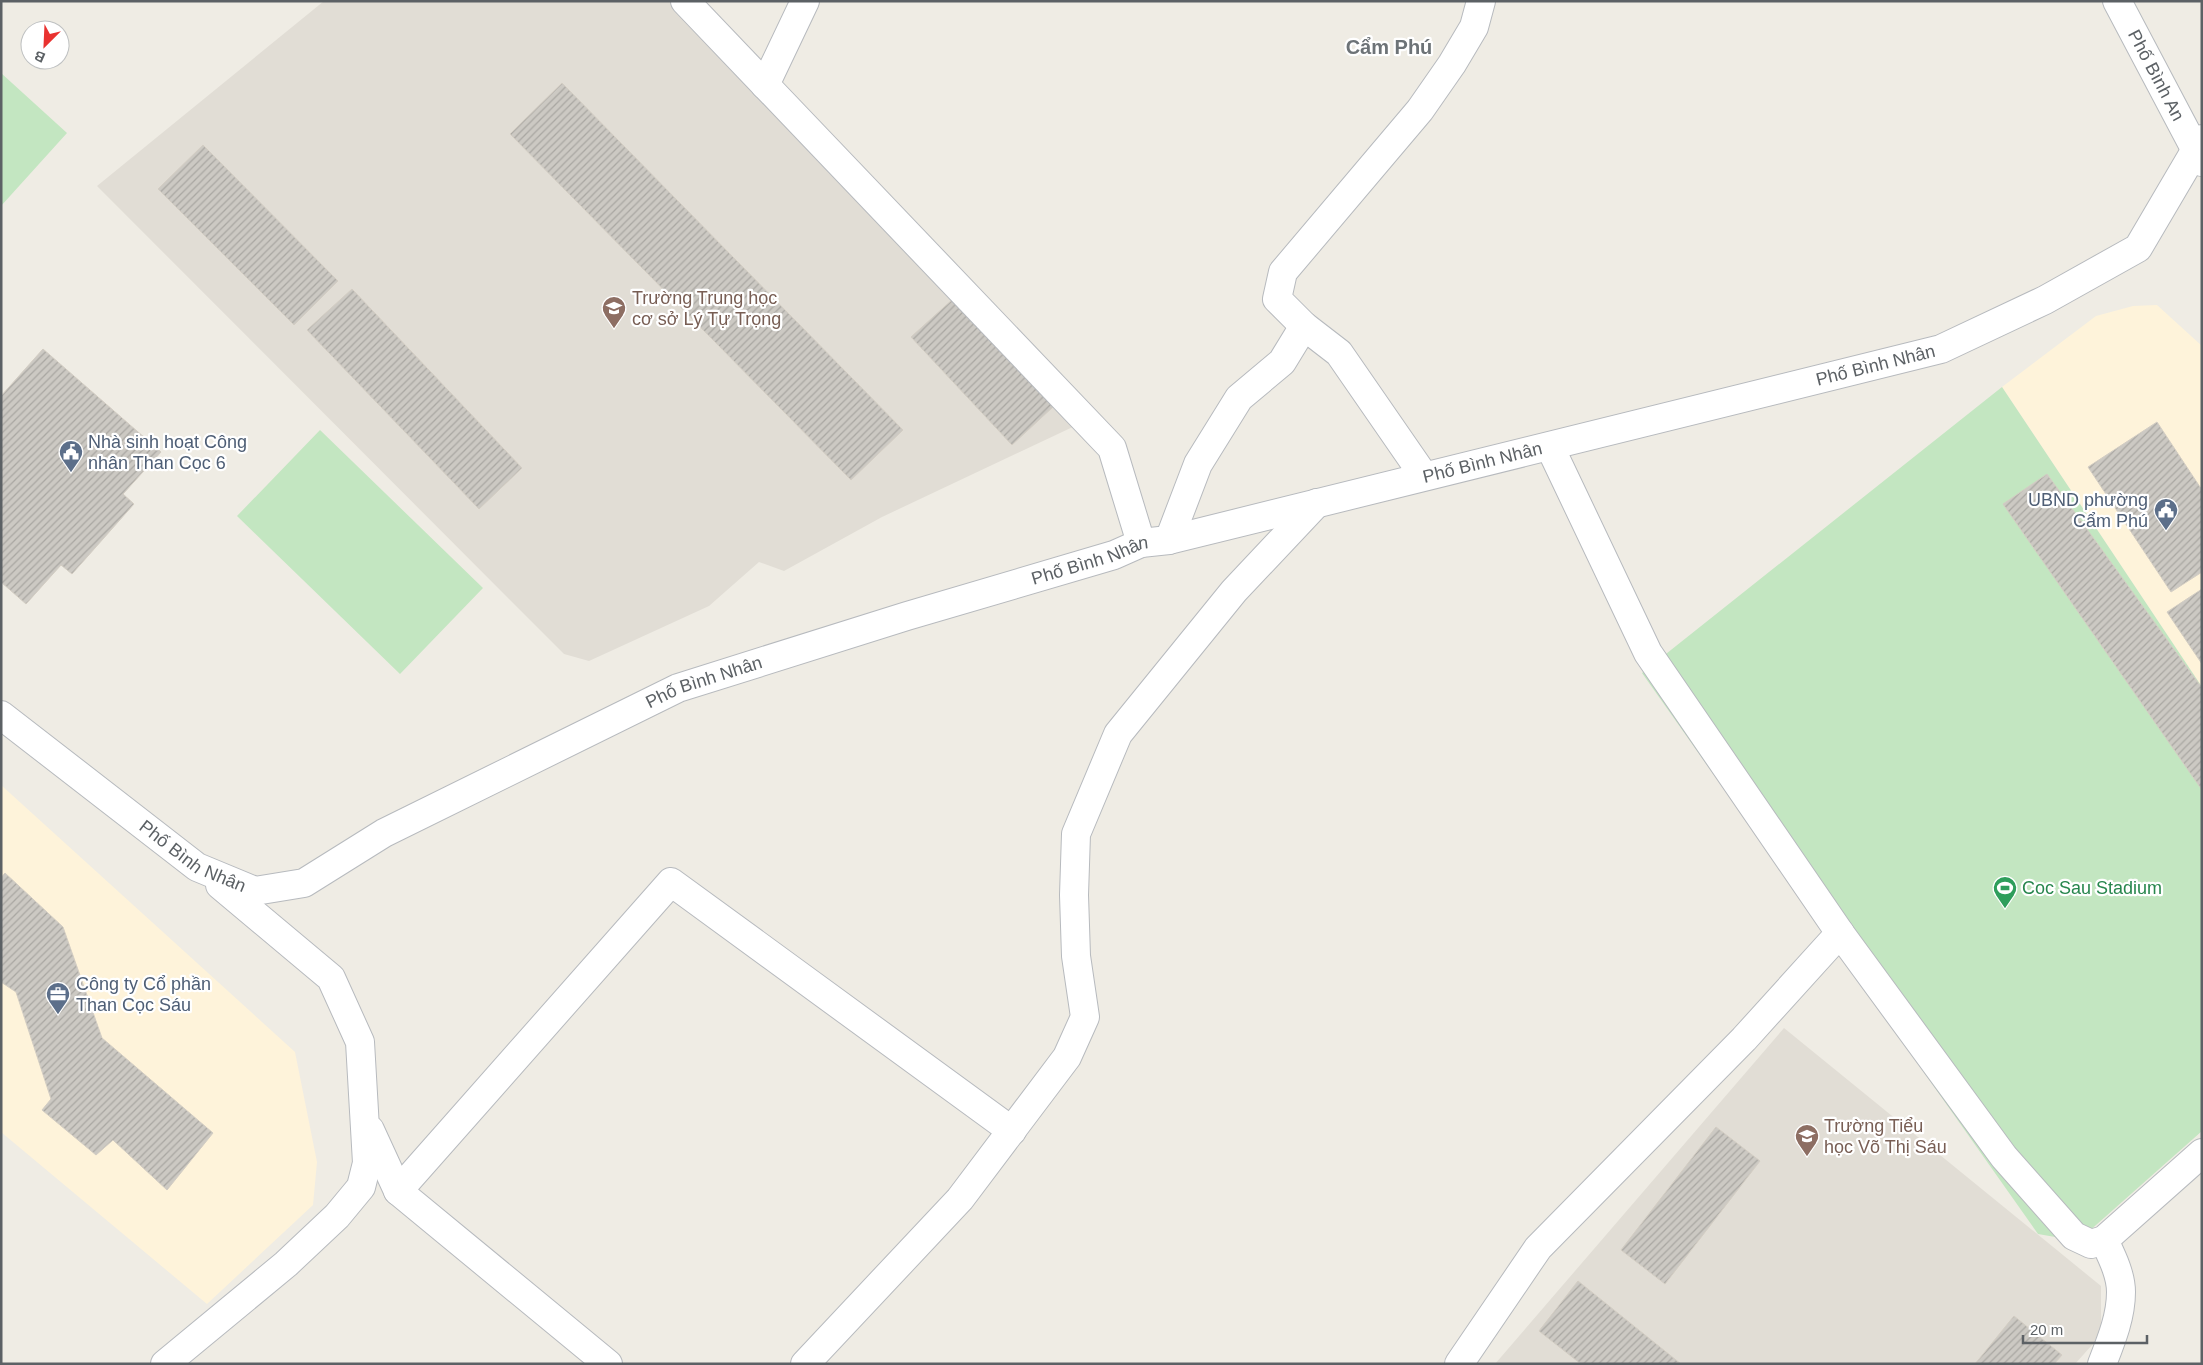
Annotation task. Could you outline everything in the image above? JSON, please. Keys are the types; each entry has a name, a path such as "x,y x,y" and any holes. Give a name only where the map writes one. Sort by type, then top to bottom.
{"street":[{"path":"684,1 1112,448 1140,543"},
{"path":"764,85 805,1"},
{"path":"1424,476 1339,352 1304,326 1277,299 1283,272 1420,110 1452,64 1474,27 1481,1"},
{"name":"Phố Bình An","path":"2117,1 2199,150"},
{"name":"Phố Bình Nhân","path":"1,715 197,866 255,891 304,883 384,833 678,688 907,616 1114,555 1140,543 1169,540 1941,349 2044,300 2138,248 2199,150"},
{"path":"1169,540 1198,464 1238,398 1282,362 1304,326"},
{"path":"1550,447 1648,653 1840,933 2004,1157 2074,1236 2091,1244 2104,1240 2202,1153"},
{"path":"805,1364 960,1199 1067,1057 1084,1017 1076,956 1074,895 1076,834 1118,734 1234,590 1317,503"},
{"path":"171,1362 286,1264 343,1209 361,1187 366,1163 360,1042 331,978 197,866"},
{"path":"398,1191 671,882 1012,1131"},
{"path":"1459,1364 1538,1248 1744,1039 1840,933"},
{"path":"364,1119 398,1191 608,1364"},
{"path":"2102,1364 2115,1331 2122,1291 2115,1264 2104,1240"}],"shaded area":[{"name":"Trường Trung học cơ sở Lý Tự Trọng","path":"324,1 683,1 1077,425 882,517 784,571 759,562 709,606 589,661 564,654 97,186"},
{"path":"2157,305 2202,346 2202,687 2002,387 2096,316 2133,306"},
{"path":"1,785 295,1052 317,1162 313,1205 207,1304 1,1132"},
{"name":"Trường Tiểu học Võ Thị Sáu","path":"1784,1028 2101,1286 2101,1335 2075,1364 1495,1364"}],"green space":[{"path":"1,73 67,133 1,206"},
{"name":"Coc Sau Stadium","path":"2002,387 2202,687 2202,1131 2078,1241 2038,1234 1642,673"},
{"path":"320,430 483,588 400,674 237,516"}],"building":[{"path":"562,83 903,430 851,480 510,134"},
{"path":"203,145 338,281 294,325 158,189"},
{"path":"352,289 522,468 479,509 307,330"},
{"path":"953,299 1054,406 1012,445 911,337"},
{"name":"Nhà sinh hoạt Công nhân Than Cọc 6","path":"43,349 161,452 123,494 134,504 72,574 61,565 26,604 1,582 1,396"},
{"name":"UBND phường Cẩm Phú","path":"2157,422 2202,490 2202,572 2171,592 2088,467"},
{"path":"2047,474 2202,688 2202,790 2003,504"},
{"path":"2202,589 2202,664 2167,612"},
{"name":"Công ty Cổ phần Than Cọc Sáu","path":"5,873 63,927 102,1038 213,1133 167,1190 113,1140 96,1155 42,1110 51,1099 16,992 1,982 1,878"},
{"path":"1716,1127 1760,1161 1665,1284 1621,1250"},
{"path":"1578,1281 1681,1364 1581,1364 1539,1331"},
{"path":"2014,1316 2062,1355 2054,1364 1975,1364"}],"place":[{"name":"Trường Trung học cơ sở Lý Tự Trọng","path":"614,329"},
{"name":"Nhà sinh hoạt Công nhân Than Cọc 6","path":"71,473"},
{"name":"UBND phường Cẩm Phú","path":"2166,531"},
{"name":"Coc Sau Stadium","path":"2005,909"},
{"name":"Công ty Cổ phần Than Cọc Sáu","path":"58,1015"},
{"name":"Trường Tiểu học Võ Thị Sáu","path":"1807,1157"}],"district":[{"name":"Cẩm Phú","path":"1389,47"}]}
